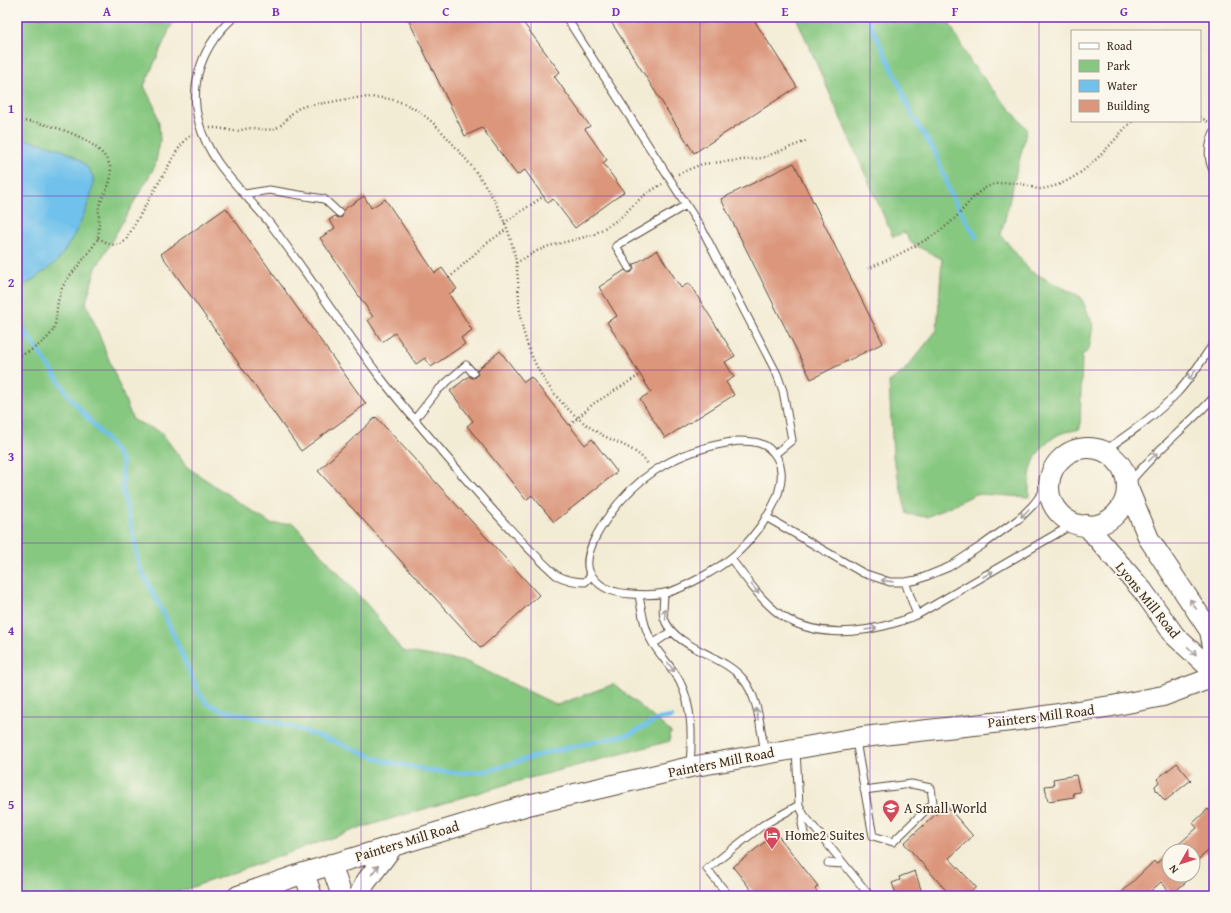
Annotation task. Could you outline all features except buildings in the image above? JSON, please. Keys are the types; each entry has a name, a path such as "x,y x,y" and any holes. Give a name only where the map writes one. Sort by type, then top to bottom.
{"main road":[{"path":"1050,483 1054,468 1069,453 1082,448 1097,449 1104,452 1111,456 1121,466 1127,486 1149,539 1210,631 1214,652"},
{"name":"Lyons Mill Road","path":"1050,483 1052,500 1061,514 1080,524 1143,591 1175,636 1214,672"},
{"path":"1080,524 1102,523 1117,512 1126,497 1127,486"},
{"name":"Painters Mill Road","path":"238,896 304,872 528,805 690,767 765,752 855,738 936,727 1011,721 1112,706 1163,696 1214,677"},
{"path":"359,896 365,883 394,845"},
{"path":"331,864 342,896"},
{"path":"304,872 312,896"}],"lane":[{"path":"234,17 221,28 202,59 196,82 195,102 201,130 212,154 224,171 271,226 379,376 482,498 556,575 575,582 584,582 591,576"},
{"path":"566,17 703,231 779,380 783,391 792,440 775,454"},
{"path":"1214,132 1209,147 1209,160 1214,172"},
{"path":"245,194 268,190 324,199 339,213"},
{"path":"629,268 616,246 686,205"},
{"path":"1104,452 1140,427 1178,393 1191,377 1214,343"},
{"path":"415,419 437,390 466,365 473,373"},
{"path":"1127,486 1139,470 1198,415 1214,397"},
{"path":"738,441 755,441 768,446 775,454 779,462 782,477 781,487 766,517 752,537 731,559 702,576 664,593 639,595 616,593 603,587 591,576 587,561 592,544 600,530 611,512 626,494 653,471 699,449 738,441"},
{"path":"766,517 863,573 890,582 905,582 930,575 949,567 984,544 1020,518 1033,505 1050,483"},
{"path":"731,559 759,594 787,619 807,627 829,631 871,629 893,625 917,615 1080,524"},
{"path":"905,582 917,615"},
{"path":"664,593 663,617 672,632 733,670 743,680 753,696 765,752"},
{"path":"639,595 643,619 653,644 673,669 687,700 692,738 690,767"},
{"path":"653,644 672,632"},
{"path":"855,738 864,790 873,836 893,842 933,803 931,788 911,784 864,790"},
{"path":"796,747 800,805 804,815 870,896"},
{"path":"729,896 707,869 763,825 800,805"},
{"path":"804,815 802,824 804,834"},
{"path":"828,863 844,864"}],"path":[{"path":"98,238 114,246 120,245 125,241 177,151 192,134 201,130 220,127 236,131 244,128 268,130 277,128 300,107 354,98 391,98 407,104 438,126 479,176 504,223 516,263 523,330 535,362 553,392 577,418 599,433 640,454 653,471"},
{"path":"1201,118 1214,126"},
{"path":"17,121 26,121 46,125 76,136 94,145 102,152 111,171 110,182 100,202 98,238 63,287 56,309 53,330 40,344 17,357"},
{"path":"868,269 938,232 952,221 975,196 987,187 998,184 1021,184 1039,189 1059,184 1083,172 1111,144 1126,126 1132,122"},
{"path":"516,263 549,246 593,235 619,219 643,196 692,166 762,158 806,141"},
{"path":"504,223 544,196"},
{"path":"449,278 483,246 507,229"},
{"path":"570,425 592,404 640,375"}],"green space":[{"path":"17,17 180,17 171,26 144,86 155,108 159,124 160,141 155,166 96,268 86,302 133,420 161,432 187,467 271,524 293,523 370,608 402,651 467,662 557,705 614,684 672,733 669,734 670,741 511,783 357,829 167,896 17,896"},
{"path":"796,17 946,17 971,63 1027,129 1001,235 1030,271 1081,297 1093,325 1089,350 1082,355 1080,429 1056,436 1042,448 1037,455 1031,470 1029,497 976,494 927,517 907,514 893,457 889,382 903,372 937,330 942,259 911,243 905,232 893,237"}],"water":[{"path":"20,138 47,145 73,155 90,170 93,177 93,185 86,209 74,235 61,257 46,270 17,290 17,139"}],"waterway":[{"path":"867,17 898,81 911,114 935,152 952,197 976,237"},
{"path":"17,320 72,400 112,446 122,461 123,493 134,537 138,564 165,616 199,693 208,704 221,710 272,721 331,740 384,761 432,771 461,773 487,771 549,752 630,734 659,719 672,717"}],"place":[{"name":"A Small World","path":"891,823"},
{"name":"Home2 Suites","path":"772,850"}]}
